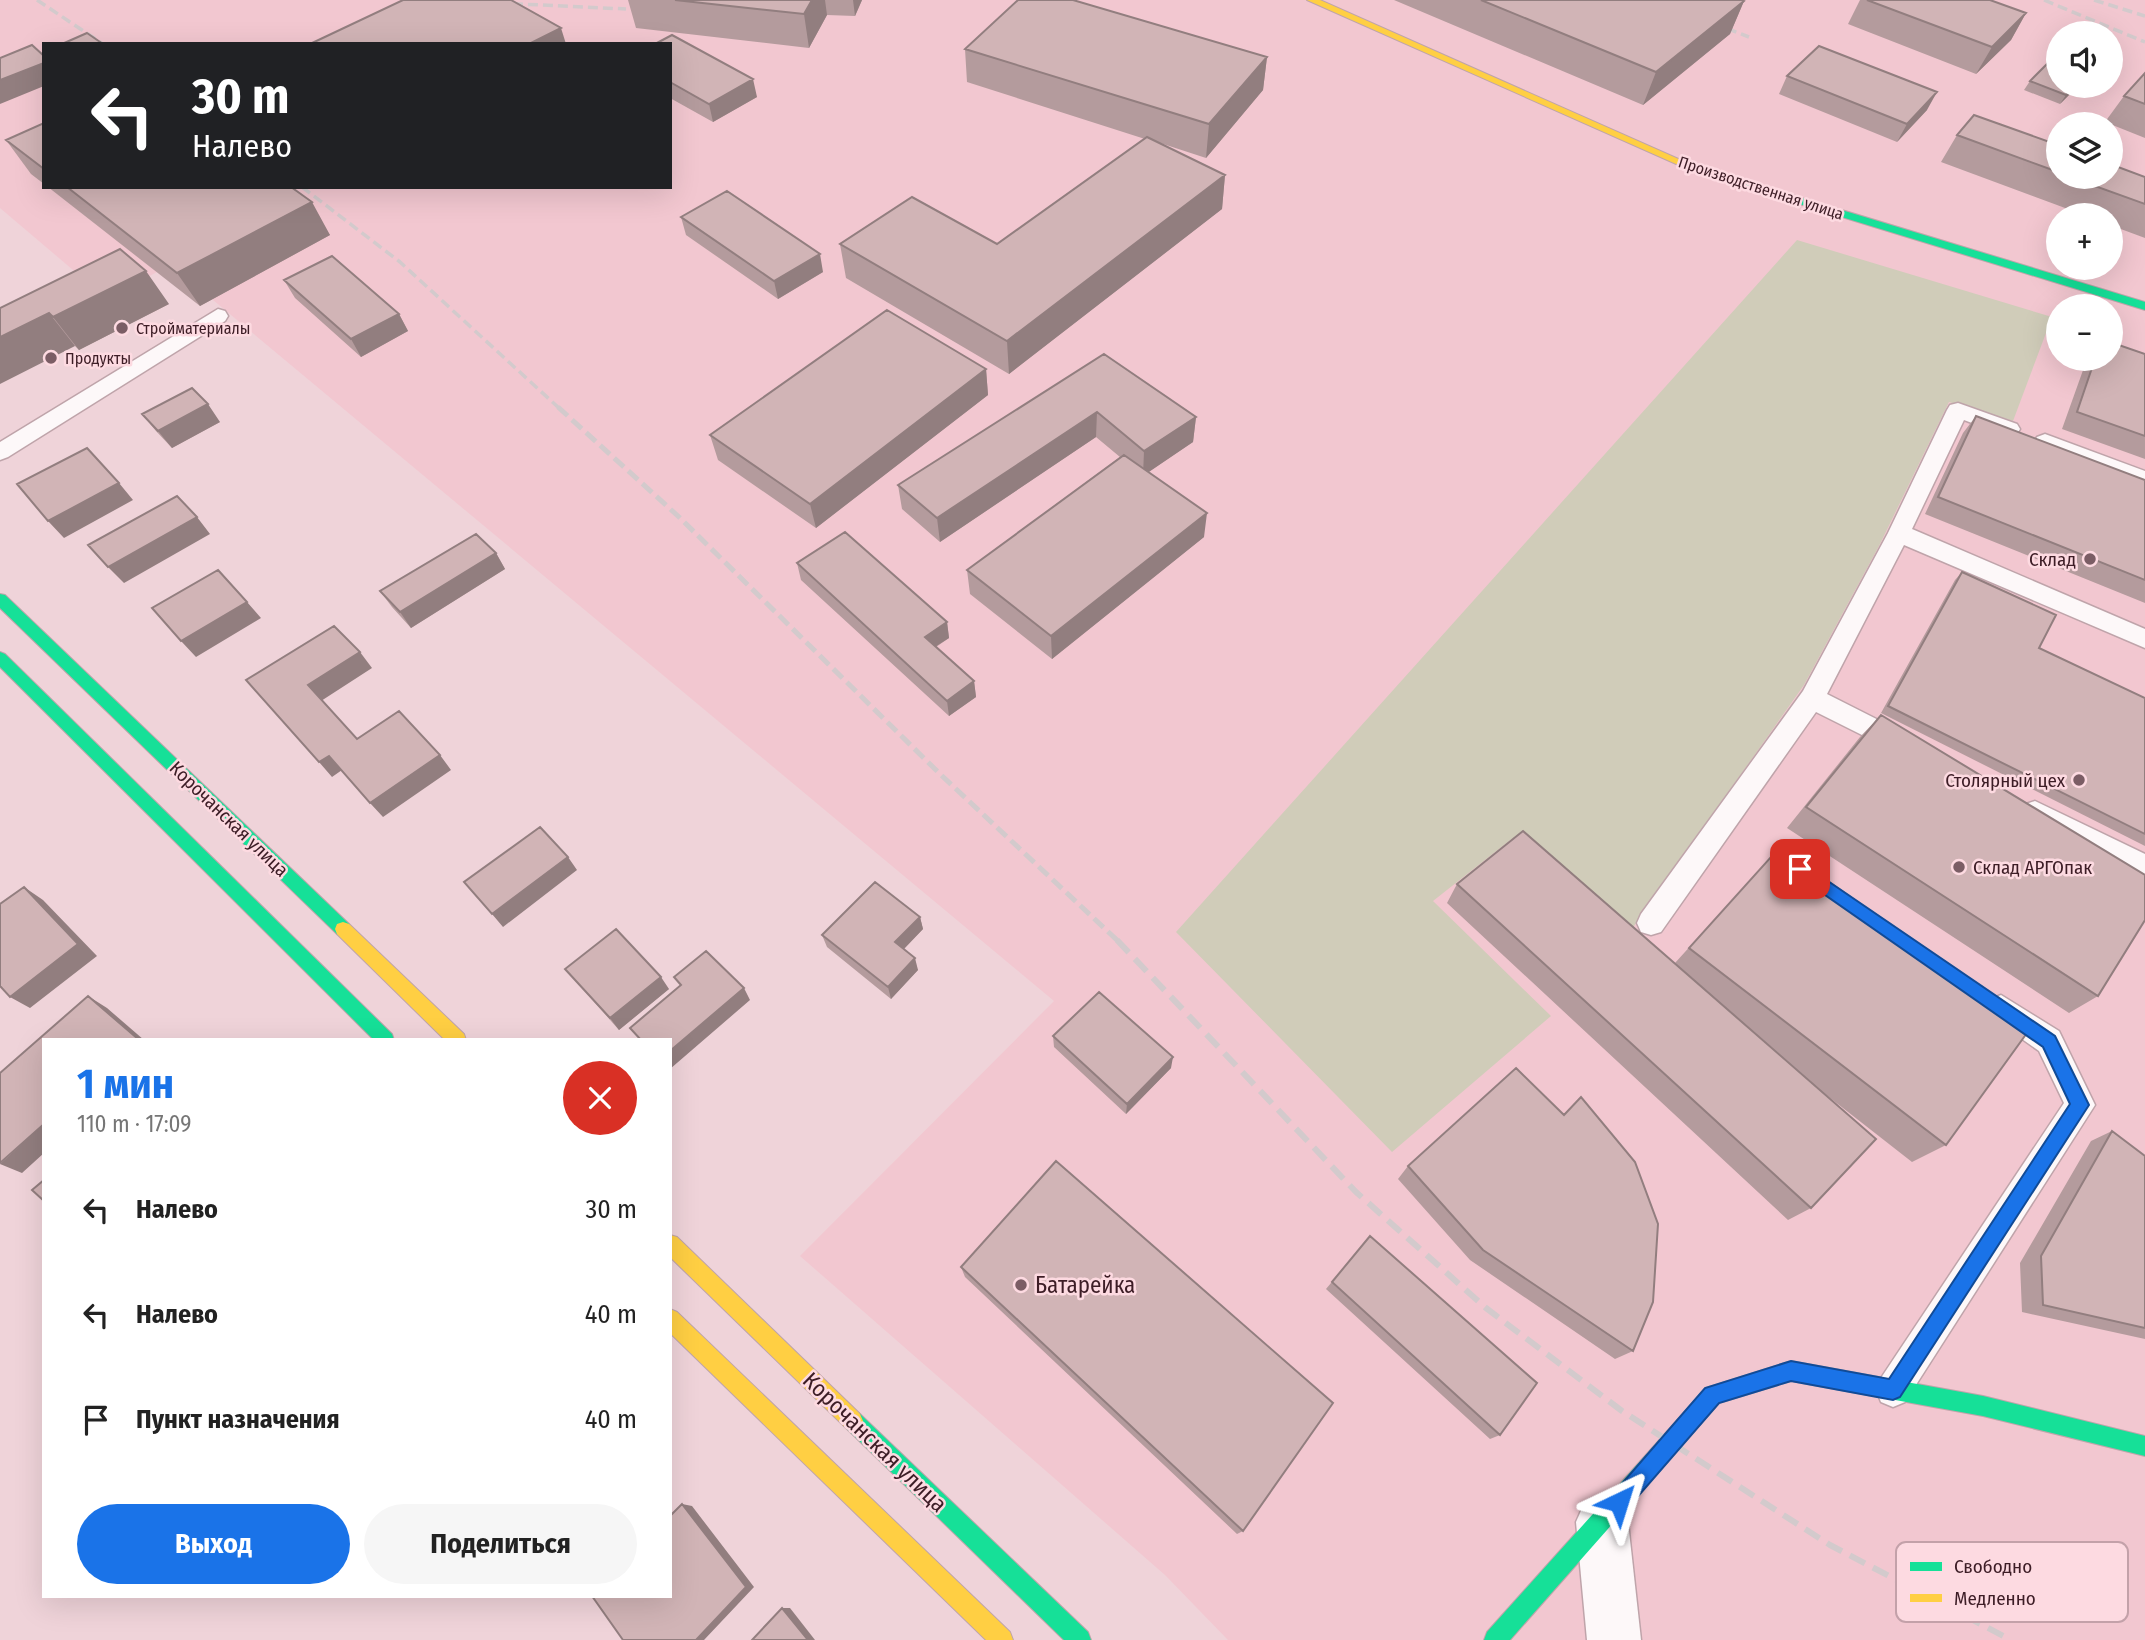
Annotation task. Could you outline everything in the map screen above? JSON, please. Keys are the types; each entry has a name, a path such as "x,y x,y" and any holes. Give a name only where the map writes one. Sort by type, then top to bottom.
{"main road":[{"name":"Производственная улица","path":"1312,0 1692,169 2145,306"},
{"name":"Корочанская улица","path":"0,599 456,1038"},
{"path":"0,658 384,1038"},
{"name":"Корочанская улица","path":"672,1246 1080,1640"},
{"path":"672,1321 1002,1640"},
{"path":"1495,1640 1713,1395 1791,1371 1983,1406 2145,1446"}],"street":[{"path":"1602,1522 1614,1640"}],"lane":[{"path":"0,452 218,316"},
{"path":"1651,923 1812,698 1899,533 1958,410 2145,480"},
{"path":"1899,533 2145,639"},
{"path":"1812,698 1923,755"},
{"path":"2009,799 2145,867"},
{"path":"1893,1390 2080,1105 2049,1041 1981,994"}],"shaded area":[{"path":"0,0 2145,0 2145,1640 1228,1640 1165,1575 800,1256 1054,1001 171,265 106,298 0,208"},
{"path":"1797,240 2046,315 2046,333 2013,421 1949,402 1879,546 1804,685 1627,936 1513,838 1433,901 1551,1016 1392,1152 1176,932"}],"building":[{"path":"403,0 511,0 561,28 533,42 314,42"},
{"path":"675,0 812,0 804,14"},
{"path":"1018,0 1073,0 1267,57 1209,124 965,49"},
{"path":"1481,0 1742,0 1744,1 1656,72"},
{"path":"1867,0 1990,0 2026,13 1992,47"},
{"path":"87,33 100,42 67,42"},
{"path":"672,35 753,79 709,104 672,83 672,42 659,42"},
{"path":"32,45 42,54 42,64 0,80 0,58"},
{"path":"1819,46 1937,92 1907,124 1787,76"},
{"path":"2046,65 2046,87 2030,81"},
{"path":"2145,73 2145,104 2124,96"},
{"path":"1974,115 2046,141 2046,168 1957,135"},
{"path":"42,124 42,167 6,140"},
{"path":"1147,137 1225,175 1007,341 840,244 912,197 997,244"},
{"path":"2123,169 2145,177 2145,204 2103,189 2123,189"},
{"path":"70,189 294,189 312,202 177,273"},
{"path":"727,191 820,254 774,281 681,217"},
{"path":"120,249 146,271 53,317 49,313 0,337 0,308"},
{"path":"332,256 399,314 351,339 284,280"},
{"path":"887,310 986,369 810,504 710,435"},
{"path":"2123,346 2145,354 2145,436 2077,412 2091,371 2123,371"},
{"path":"1104,354 1196,417 1144,451 1097,412 937,518 898,485"},
{"path":"192,388 208,404 158,431 142,414"},
{"name":"Склад","path":"1976,416 2145,480 2145,580 1938,497"},
{"path":"87,448 119,483 48,521 17,484"},
{"path":"1124,455 1207,513 1051,636 967,570"},
{"path":"177,496 197,517 108,567 88,545"},
{"path":"845,532 947,622 925,637 974,681 947,701 797,563"},
{"path":"476,534 496,553 400,612 380,591"},
{"path":"218,570 247,602 181,641 152,608"},
{"name":"Столярный цех","path":"1962,572 2056,615 2039,648 2145,698 2145,834 1888,706"},
{"path":"334,626 360,652 308,685 357,739 399,711 440,755 370,803 329,756 319,762 246,680"},
{"name":"Склад АРГОпак","path":"1881,715 2145,875 2145,920 2098,996 1806,807"},
{"path":"540,827 568,857 492,914 464,882"},
{"path":"1523,831 1876,1139 1811,1208 1457,884"},
{"path":"1780,847 2032,1026 1946,1145 1689,948"},
{"path":"875,882 920,917 895,942 915,958 888,987 822,935"},
{"path":"24,887 78,944 10,997 0,986 0,904"},
{"path":"616,929 661,977 610,1018 565,969"},
{"path":"706,951 744,988 672,1049 672,1038 639,1038 630,1028 681,985 674,977"},
{"path":"1099,992 1173,1057 1127,1104 1053,1036"},
{"path":"88,996 137,1038 42,1038 42,1126 0,1163 0,1073"},
{"path":"1516,1068 1564,1115 1581,1097 1635,1162 1658,1224 1653,1302 1633,1351 1483,1250 1408,1166"},
{"path":"2112,1131 2145,1156 2145,1328 2043,1305 2041,1256"},
{"path":"1056,1161 1333,1403 1243,1531 961,1267"},
{"path":"42,1182 42,1199 32,1190"},
{"path":"1370,1236 1537,1383 1500,1435 1332,1282"},
{"path":"682,1504 746,1587 696,1640 623,1640 593,1598 672,1598 672,1514"},
{"path":"782,1608 808,1640 752,1640"}],"railway":[{"path":"37,0 100,42"},
{"path":"2044,0 2145,42"},
{"path":"2094,0 2145,16"},
{"path":"498,3 626,9"},
{"path":"1713,23 1749,37"},
{"path":"305,189 400,262 560,409"},
{"path":"558,407 679,517 939,773 1118,941"},
{"path":"1118,941 1356,1192 1486,1308 1622,1411 1830,1545 1896,1580"},
{"path":"1977,1622 2011,1640"}],"traffic: fast":[{"path":"1696,169 2145,306"},
{"path":"0,599 343,929"},
{"path":"0,658 384,1038"},
{"path":"1495,1640 1713,1395 1791,1371 1983,1406 2145,1446"},
{"path":"853,1421 1080,1640"}],"traffic: slow":[{"path":"1312,0 1696,169"},
{"path":"343,929 456,1038"},
{"path":"672,1246 853,1421"},
{"path":"672,1321 1002,1640"}],"place":[{"name":"Стройматериалы","path":"122,328"},
{"name":"Продукты","path":"51,358"},
{"name":"Склад","path":"2090,559"},
{"name":"Столярный цех","path":"2079,780"},
{"name":"Склад АРГОпак","path":"1959,867"},
{"name":"Батарейка","path":"1021,1285"}],"route":[{"path":"1619,1502 1713,1395 1791,1371 1893,1390 2080,1105 2049,1041 1800,869"}]}
